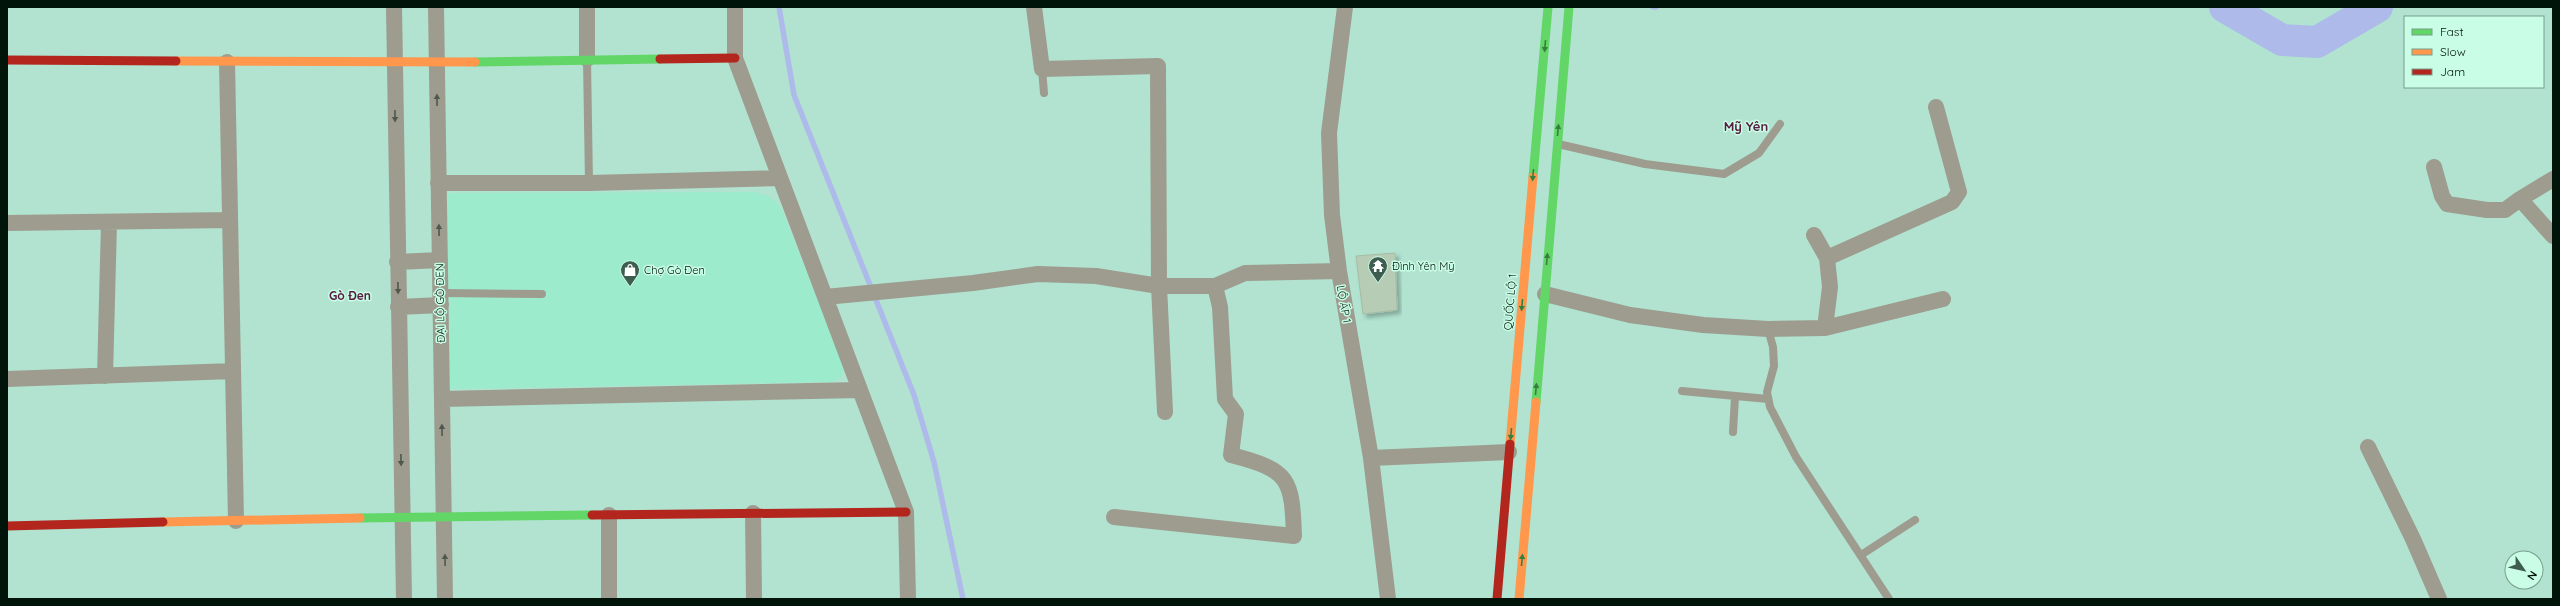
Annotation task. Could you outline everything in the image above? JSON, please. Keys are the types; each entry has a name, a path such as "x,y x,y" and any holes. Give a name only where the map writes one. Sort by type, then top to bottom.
{"main road":[{"name":"QUỐC LỘ 1","path":"1497,599 1548,7"},
{"path":"1519,599 1568,7"},
{"path":"7,60 437,63 587,59 735,58"},
{"path":"7,526 444,516 906,512"}],"street":[{"path":"394,7 397,262 404,599"},
{"name":"ĐẠI LỘ GÒ ĐEN","path":"436,7 445,599"},
{"path":"587,7 587,59"},
{"path":"735,7 735,58 906,512 908,599"},
{"path":"1034,7 1042,69 1158,66 1160,286 1165,412"},
{"name":"LỘ ẤP 1","path":"1345,7 1329,133 1332,215 1339,271 1371,458 1388,599"},
{"path":"227,62 236,521"},
{"path":"1827,258 1952,202 1959,192 1936,107"},
{"path":"2434,167 2442,196 2447,204 2487,210 2505,210 2553,178"},
{"path":"438,183 589,183 780,178"},
{"path":"2520,199 2553,236"},
{"path":"7,223 109,223 230,220"},
{"path":"105,376 109,223"},
{"path":"1814,235 1827,258 1830,287 1825,328"},
{"path":"397,262 440,260"},
{"path":"825,297 896,289 973,283 1038,274 1096,276 1160,286 1215,286 1245,273 1339,271"},
{"path":"1114,516 1294,536 1293,501 1286,480 1277,472 1231,455 1236,414 1225,399 1220,307 1215,286"},
{"path":"1544,294 1630,315 1703,325 1768,329 1825,328 1944,299"},
{"path":"398,307 441,299"},
{"path":"7,379 233,370"},
{"path":"442,399 860,390"},
{"path":"2368,447 2413,539 2439,599"},
{"path":"1371,458 1510,452"},
{"path":"753,513 754,599"},
{"path":"609,515 609,599"}],"lane":[{"path":"587,59 589,183"},
{"path":"1042,69 1044,93"},
{"path":"1557,144 1645,164 1724,174 1759,153 1780,124"},
{"path":"441,299 542,294"},
{"path":"1768,329 1773,347 1774,366 1768,399 1796,457 1862,555 1889,599"},
{"path":"1682,391 1768,399"},
{"path":"1733,432 1735,397"},
{"path":"1862,555 1915,520"}],"shaded area":[{"name":"Chợ Gò Đen","path":"755,192 768,196 780,206 845,367 842,376 833,382 450,389 447,193"}],"building":[{"name":"Đình Yên Mỹ","path":"1395,253 1397,310 1363,314 1356,256"}],"waterway":[{"path":"779,7 794,95 914,395 934,462 963,599"},
{"path":"2225,7 2282,40 2317,42 2377,7"}],"traffic: fast":[{"path":"1533,177 1548,7"},
{"path":"1536,402 1569,7"},
{"path":"475,62 660,59"},
{"path":"360,518 592,515"}],"traffic: slow":[{"path":"176,61 475,62"},
{"path":"1510,444 1533,177"},
{"path":"1519,599 1536,402"},
{"path":"163,522 360,518"}],"traffic: jam":[{"path":"660,59 735,58"},
{"path":"7,60 176,61"},
{"path":"1497,599 1510,444"},
{"path":"592,515 906,512"},
{"path":"7,526 163,522"}],"place":[{"name":"Đình Yên Mỹ","path":"1378,283"},
{"name":"Chợ Gò Đen","path":"630,287"}],"district":[{"name":"Mỹ Yên","path":"1746,126"},
{"name":"Gò Đen","path":"350,295"}]}
